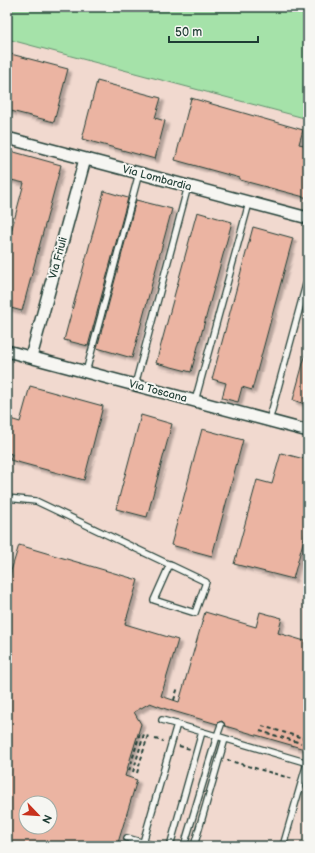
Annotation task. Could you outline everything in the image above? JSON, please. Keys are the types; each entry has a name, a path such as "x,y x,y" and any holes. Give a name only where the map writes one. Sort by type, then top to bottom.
{"street":[{"name":"Via Lombardia","path":"7,138 308,218"},
{"name":"Via Friuli","path":"32,357 85,159"},
{"name":"Via Toscana","path":"7,351 308,431"}],"lane":[{"path":"86,372 139,173"},
{"path":"135,385 188,186"},
{"path":"196,401 249,203"},
{"path":"269,421 308,277"},
{"path":"7,498 36,501 170,564 206,582 195,613 154,600 170,564"},
{"path":"162,720 307,763 282,846"},
{"path":"143,844 177,724"},
{"path":"184,846 216,736 221,725"},
{"path":"170,846 202,732"},
{"path":"194,846 225,738"},
{"path":"127,838 143,844 155,846"}],"path":[{"path":"174,700 178,687"},
{"path":"262,726 303,738"},
{"path":"260,731 301,743"},
{"path":"129,771 140,733"},
{"path":"133,772 144,734"},
{"path":"137,773 148,735"},
{"path":"155,739 197,751"},
{"path":"220,758 301,781"}],"shaded area":[{"path":"7,38 308,115 308,846 7,846"}],"green space":[{"path":"7,7 308,7 308,119 7,39"}],"building":[{"path":"7,53 68,69 54,122 7,110"},
{"path":"97,81 161,98 155,118 165,121 155,159 82,139"},
{"path":"191,98 303,130 299,144 308,146 305,160 308,161 308,198 240,180 240,178 175,160"},
{"path":"7,150 61,165 22,311 7,307 7,247 24,183 7,179"},
{"path":"104,191 128,198 88,346 64,340"},
{"path":"136,200 172,209 132,358 97,348"},
{"path":"197,212 232,222 191,372 156,363"},
{"path":"253,227 293,238 252,390 242,387 238,402 222,398 226,383 212,379"},
{"path":"305,356 308,356 308,405 293,400"},
{"path":"30,386 103,406 84,480 10,460 12,454 7,453 7,418 20,422"},
{"path":"141,415 172,424 147,517 116,509"},
{"path":"202,429 243,440 212,556 171,545"},
{"path":"281,453 308,460 308,524 293,579 234,564 257,480 272,484"},
{"path":"19,545 138,580 125,624 178,640 161,696 179,702 205,612 256,627 260,612 282,618 278,633 308,642 308,750 225,726 222,721 217,724 150,703 134,712 141,724 125,776 137,780 117,846 7,846 7,584"}]}
